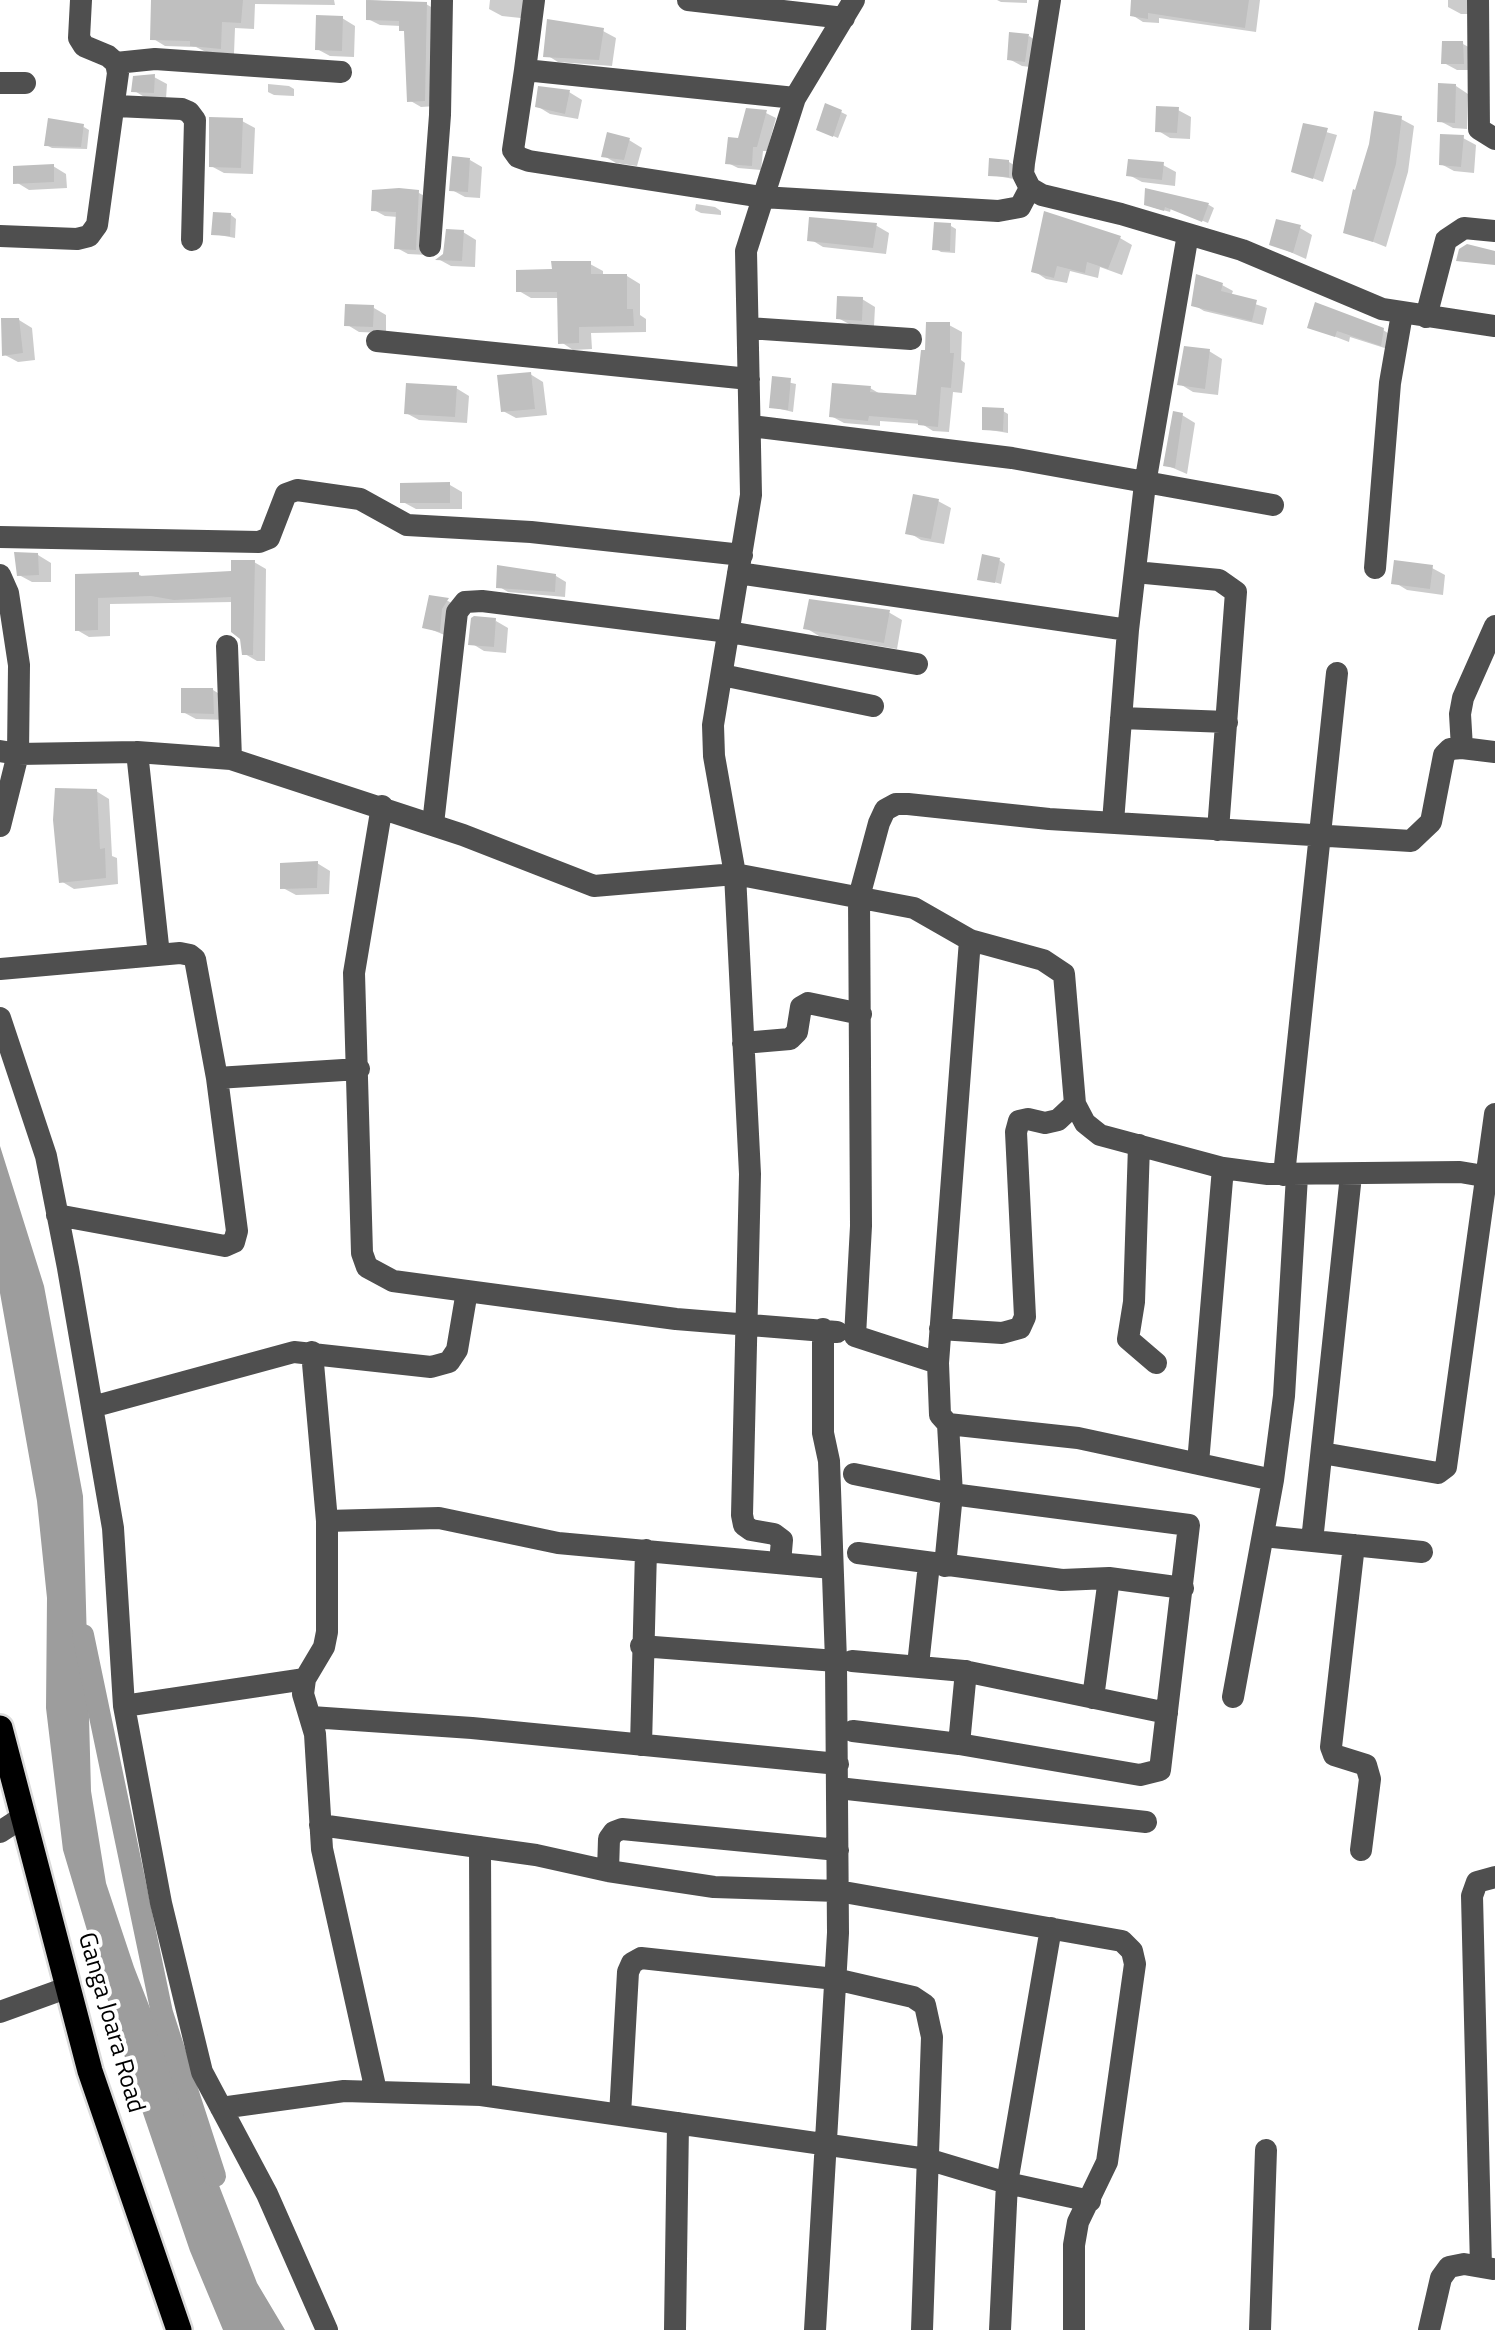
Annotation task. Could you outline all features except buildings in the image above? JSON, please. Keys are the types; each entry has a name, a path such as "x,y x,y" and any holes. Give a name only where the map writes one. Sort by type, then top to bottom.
{"main road":[{"name":"Ganga Joara Road","path":"0,1728 90,2072 179,2330"}],"street":[{"path":"81,0 80,38 84,46 116,63 155,59 341,72"},
{"path":"430,246 440,115 442,0"},
{"path":"534,0 513,139 518,157 762,197 1010,211 1020,207 1030,188"},
{"path":"688,0 849,9 795,98 746,251 751,495 714,725 714,756 735,874 750,1174 742,1515 744,1525 782,1540 780,1563"},
{"path":"1050,0 1024,163 1023,174 1030,188 1042,195 1242,250 1402,314 1495,326"},
{"path":"1478,0 1479,129 1495,139"},
{"path":"0,236 88,236 97,225 116,106 116,63"},
{"path":"525,70 795,98"},
{"path":"0,82 25,83"},
{"path":"116,106 182,110 194,120 192,240"},
{"path":"1426,317 1446,240 1464,228 1495,231"},
{"path":"1112,822 1145,484 1188,234"},
{"path":"1374,568 1390,383 1402,314"},
{"path":"748,328 911,339"},
{"path":"377,341 749,379"},
{"path":"751,426 1012,458 1273,504"},
{"path":"0,537 259,542 269,538 286,494 297,490 360,498 407,525 531,532 1128,630"},
{"path":"1135,572 1218,580 1231,585 1236,592 1218,830"},
{"path":"0,575 8,593 19,665 0,826"},
{"path":"433,824 457,612 465,602 729,632 917,664"},
{"path":"1462,748 1463,698 1495,626"},
{"path":"227,646 232,758"},
{"path":"1233,1697 1273,1480 1284,1396 1290,1175 1337,673"},
{"path":"722,675 873,706"},
{"path":"1121,718 1227,722"},
{"path":"855,1336 861,1239 859,897 886,810 896,804 1411,841 1432,822 1444,755 1450,749 1462,748 1495,752"},
{"path":"7,752 137,752 232,758 433,824 594,886 735,874 914,908 970,940 1043,960 1064,974 1075,1104 1085,1124 1100,1135 1223,1168 1290,1175 1460,1172 1490,1176"},
{"path":"137,752 160,955"},
{"path":"382,806 354,973 362,1253 367,1267 393,1281 466,1291 746,1326 823,1329 938,1363"},
{"path":"918,1665 952,1494 948,1424 940,1415 938,1363 970,940"},
{"path":"0,968 180,953 195,959 237,1230 234,1242 225,1246 58,1215"},
{"path":"743,1042 790,1039 796,1032 802,1007 808,1003 860,1014"},
{"path":"0,1018 46,1156 58,1215 113,1528 124,1706 165,1922 202,2072 268,2194 327,2330"},
{"path":"216,1078 359,1069"},
{"path":"940,1329 1002,1333 1020,1328 1025,1317 1016,1132 1020,1122 1058,1120 1075,1104"},
{"path":"1322,1453 1438,1473 1446,1467 1490,1176 1495,1114"},
{"path":"1140,1146 1134,1302 1128,1340 1156,1363"},
{"path":"1198,1463 1223,1168"},
{"path":"1312,1541 1351,1175"},
{"path":"92,1406 272,1357 312,1352 431,1367 449,1362 457,1350 466,1291"},
{"path":"815,2330 835,1979 838,1764 844,1661 832,1568 829,1462 823,1433 823,1329"},
{"path":"312,1352 327,1521 327,1632 324,1647 305,1679 303,1694 311,1717 328,1874 376,2092"},
{"path":"948,1424 1078,1438 1273,1480"},
{"path":"853,1731 958,1744 1140,1775 1160,1770 1189,1524 952,1494 854,1474"},
{"path":"327,1521 439,1518 558,1542 832,1568"},
{"path":"1262,1536 1422,1552"},
{"path":"1354,1545 1330,1747 1334,1755 1366,1765 1370,1779 1361,1850"},
{"path":"641,1745 646,1550"},
{"path":"858,1553 1062,1580 1109,1578 1183,1588"},
{"path":"1093,1698 1109,1578"},
{"path":"641,1646 966,1671 1167,1713"},
{"path":"958,1744 966,1671"},
{"path":"124,1706 305,1679"},
{"path":"311,1717 838,1764"},
{"path":"838,1788 1146,1822"},
{"path":"0,1832 23,1816"},
{"path":"320,1825 734,1889 838,1891 1122,1941 1132,1951 1135,1964 1107,2162 1078,2222 1074,2245 1074,2330"},
{"path":"608,1871 609,1839 622,1830 838,1850"},
{"path":"480,1847 480,2095"},
{"path":"1429,2330 1441,2278 1449,2267 1464,2264 1488,2268 1472,1896 1477,1882 1495,1877"},
{"path":"1000,2330 1006,2183 1051,1928"},
{"path":"620,2115 628,1972 632,1963 641,1958 835,1979 913,1997 925,2006 932,2037 922,2330"},
{"path":"0,2012 69,1987"},
{"path":"222,2108 344,2091 480,2095 927,2159 1006,2183 1090,2201"},
{"path":"675,2330 678,2123"},
{"path":"1260,2330 1266,2150"}],"shaded area":[{"path":"0,1146 44,1286 83,1496 91,1791 106,1883 134,1967 257,2283 285,2330 223,2330 190,2251 132,2081 63,1850 46,1708 47,1598 37,1501 0,1293"}],"waterway":[{"path":"83,1635 162,2013 215,2176"}]}
